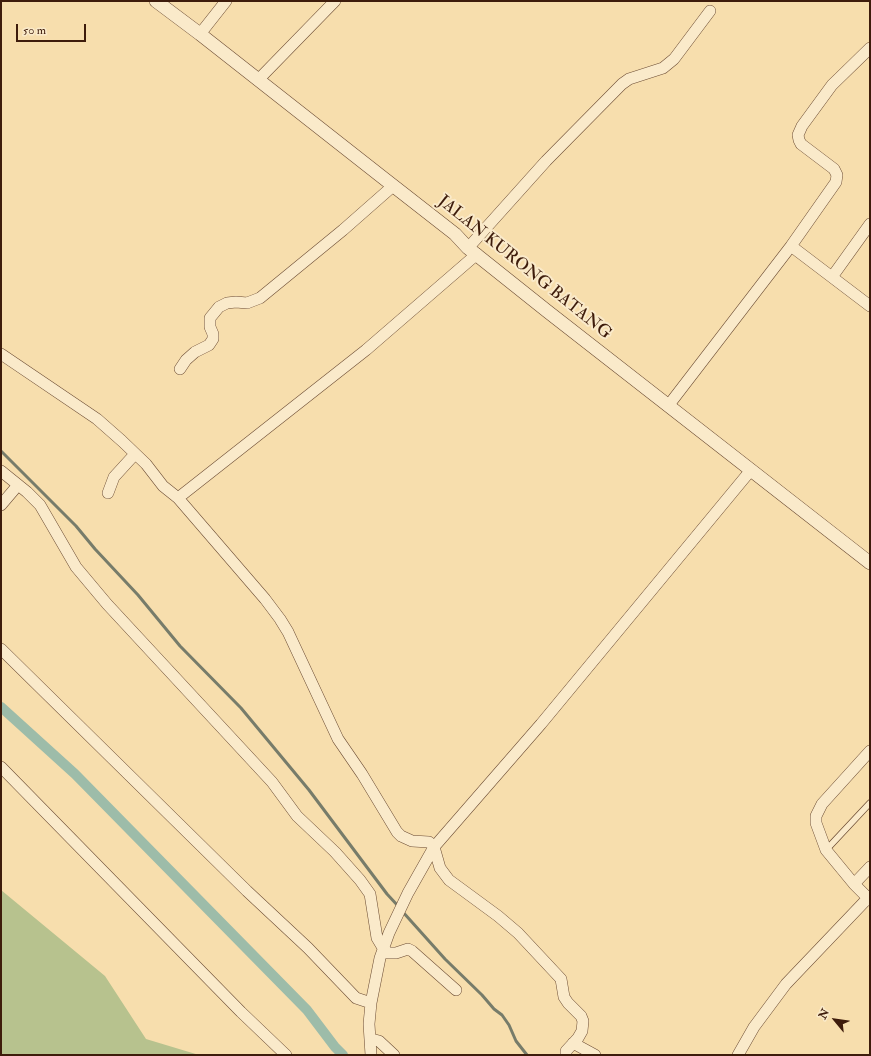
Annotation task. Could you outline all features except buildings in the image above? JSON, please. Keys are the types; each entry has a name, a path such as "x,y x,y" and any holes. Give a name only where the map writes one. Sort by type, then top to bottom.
{"street":[{"name":"JALAN KURONG BATANG","path":"156,1 455,234 472,251 703,434 718,443 870,563"},
{"path":"200,34 226,1"},
{"path":"258,80 334,1"},
{"path":"178,498 366,350 472,251 546,161 622,84 629,78 663,68 674,59 710,12"},
{"path":"668,406 791,246 836,182 837,175 834,169 801,144 798,135 802,126 832,85 870,48"},
{"path":"180,369 186,360 196,352 209,345 213,339 213,334 210,327 210,318 219,307 227,303 247,303 260,298 343,230 393,186"},
{"path":"832,278 870,224"},
{"path":"791,246 870,306"},
{"path":"1,354 97,419 122,441 146,464 162,486 178,498 280,619 300,655 332,728 397,832 401,836 412,841 429,842 434,848 440,868 449,880 498,916 518,933 561,979 564,996 568,1003 584,1021 582,1031 566,1051 566,1055"},
{"path":"108,493 114,477 135,454"},
{"path":"371,1055 369,1024 370,1003 383,948 408,893 434,848 541,724 751,470"},
{"path":"1,472 40,505 76,567 107,604 272,782 297,816 335,852 360,880 370,894 377,938 383,948 388,953 396,953 408,949 412,951 456,990"},
{"path":"1,505 18,485"},
{"path":"1,649 247,891 308,948 356,998 370,1003"},
{"path":"738,1055 744,1042 781,990 869,899 854,884 826,850 816,823 816,816 818,810 830,794 870,751"},
{"path":"1,768 241,1012 286,1055"},
{"path":"854,884 870,867"},
{"path":"371,1041 379,1041 394,1055"},
{"path":"573,1043 595,1055"}],"lane":[{"path":"826,850 870,803"}],"green space":[{"path":"1,890 105,976 146,1039 199,1055 1,1055"}],"waterway":[{"path":"1,451 76,526 95,549 138,595 180,646 241,708 309,790 387,894 399,907"},
{"path":"1,707 75,774 307,1010 335,1047 343,1055"},
{"path":"402,911 445,959 482,995 494,1009 502,1015 509,1025 516,1041 527,1055"}]}
